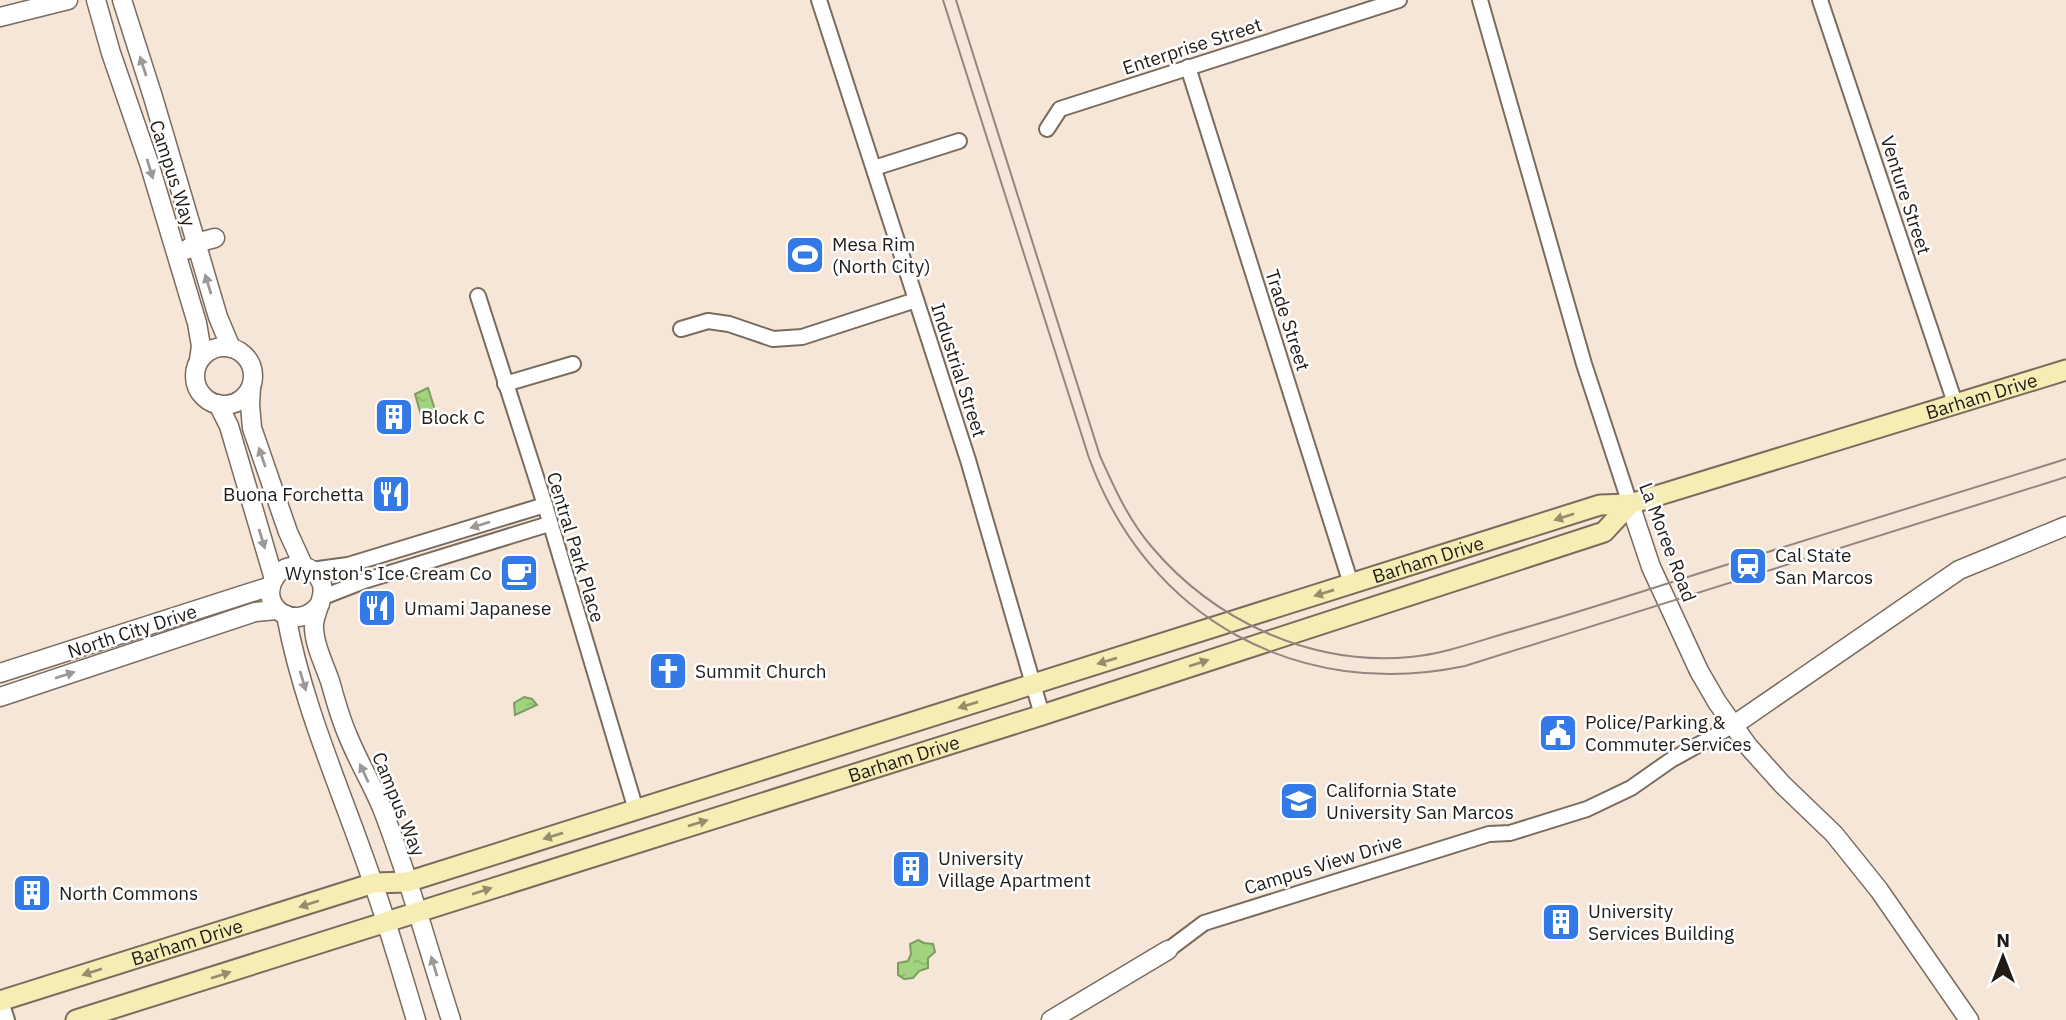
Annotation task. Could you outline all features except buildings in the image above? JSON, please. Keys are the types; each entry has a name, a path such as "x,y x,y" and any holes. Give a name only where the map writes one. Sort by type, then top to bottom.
{"main road":[{"name":"Barham Drive","path":"627,813 1600,505 1630,504 2066,370"},
{"name":"Barham Drive","path":"386,922 1042,715 1604,532 1630,504"},
{"path":"407,882 627,813"},
{"name":"Barham Drive","path":"0,1000 374,883 407,882"},
{"path":"76,1020 386,922"}],"street":[{"path":"0,17 68,0"},
{"name":"Campus Way","path":"96,0 197,323 201,345 195,368 196,386 208,401 218,404 229,426 273,582 271,594 282,612 325,754 374,883 416,1020"},
{"name":"Campus Way","path":"122,0 218,317 231,348 247,358 252,367 252,428 288,532 308,568 324,589 314,624 346,733 380,805 451,1020"},
{"name":"Industrial Street","path":"819,0 968,460 1042,715"},
{"name":"Enterprise Street","path":"1047,129 1060,109 1399,0"},
{"name":"La Moree Road","path":"1480,0 1584,364 1651,568 1694,659 1717,702 1748,746 1782,784 1834,834 1872,881 1969,1020"},
{"name":"Venture Street","path":"1820,0 1955,403"},
{"name":"Trade Street","path":"1188,67 1351,584"},
{"path":"874,168 959,141"},
{"path":"179,263 186,250 196,243 215,238"},
{"name":"Central Park Place","path":"478,296 545,506 627,813"},
{"path":"681,328 708,321 729,324 773,339 802,337 916,300"},
{"path":"199,360 213,348 231,348"},
{"path":"505,384 573,364"},
{"path":"218,404 237,402 251,387"},
{"path":"273,582 287,568 348,565 545,506"},
{"path":"282,612 300,618 308,615 321,600 363,581 549,524"},
{"path":"1734,725 1959,570 2066,526"},
{"name":"North City Drive","path":"0,673 273,582"},
{"name":"North City Drive","path":"0,697 255,612 282,612"},
{"name":"Campus View Drive","path":"1051,1020 1168,950 1204,923 1489,834 1510,833 1583,810 1631,788 1671,760 1734,725"},
{"path":"0,1000 7,1020"}],"water":[{"path":"428,388 436,413 421,415 415,394"},
{"path":"524,697 532,699 537,705 515,715 514,703"},
{"path":"918,940 933,944 935,952 928,958 928,968 919,971 913,978 904,979 898,975 898,963 908,961 911,954 910,944"}],"tram line":[{"path":"943,0 1089,458 1115,515 1149,563 1190,604 1237,636 1289,658 1345,671 1404,674 1465,666 2066,477"},
{"path":"956,0 1100,456 1116,491 1143,536 1176,573 1204,596 1267,633 1301,646 1337,654 1373,658 1435,653 1581,611 2066,459"}],"place":[{"name":"Mesa Rim (North City)","path":"805,255"},
{"name":"Block C","path":"394,417"},
{"name":"Buona Forchetta","path":"391,494"},
{"name":"Cal State San Marcos","path":"1748,566"},
{"name":"Wynston's Ice Cream Co","path":"519,573"},
{"name":"Umami Japanese","path":"377,608"},
{"name":"Summit Church","path":"668,671"},
{"name":"Police/Parking & Commuter Services","path":"1558,733"},
{"name":"California State University San Marcos","path":"1299,801"},
{"name":"University Village Apartment","path":"911,869"},
{"name":"North Commons","path":"32,893"},
{"name":"University Services Building","path":"1561,922"}]}
